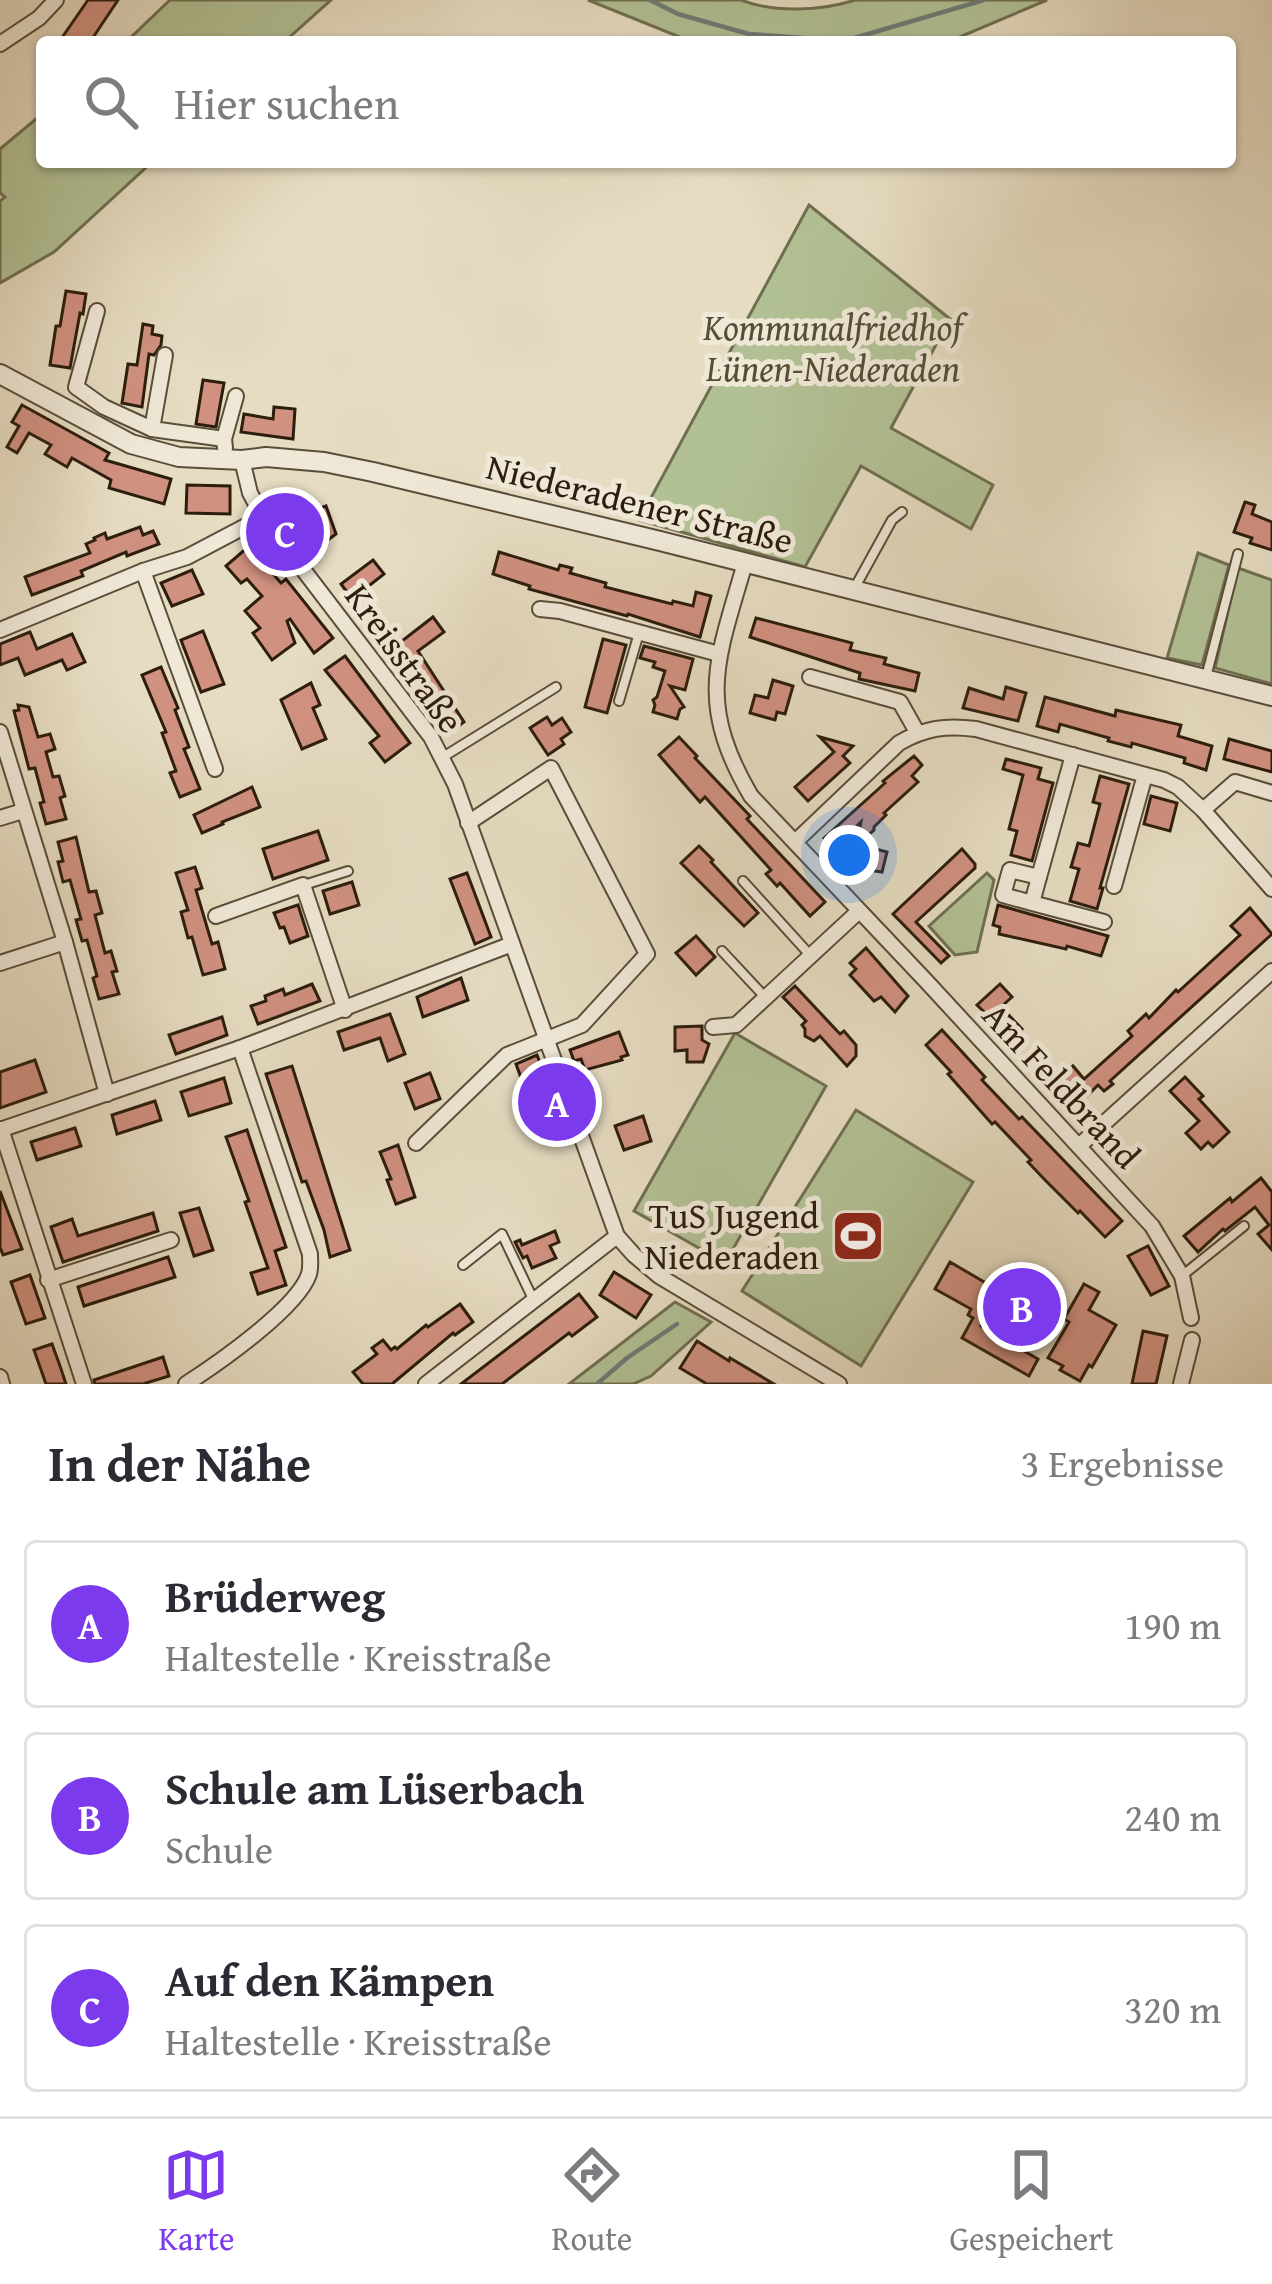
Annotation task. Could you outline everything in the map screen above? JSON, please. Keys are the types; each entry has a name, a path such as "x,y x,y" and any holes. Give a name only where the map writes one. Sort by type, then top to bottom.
{"street":[{"path":"0,44 39,18 56,0"},
{"path":"98,311 76,387 104,407 152,429 231,453 236,396"},
{"path":"152,429 165,355"},
{"name":"Niederadener Straße","path":"0,374 131,444 179,457 231,453 374,472 1272,696"},
{"name":"Kreisstraße","path":"231,453 263,518 431,737 442,758 617,1236 659,1276 839,1384"},
{"path":"0,629 188,557 263,518"},
{"name":"Am Feldbrand","path":"745,563 718,654 715,695 718,722 751,796 1152,1226 1182,1276 1191,1318"},
{"path":"143,572 215,769"},
{"path":"540,609 718,654"},
{"path":"810,677 900,702 917,732"},
{"path":"795,842 899,743 917,732 956,726 1178,787 1272,889"},
{"path":"0,732 107,1094"},
{"path":"1032,903 1073,755"},
{"path":"416,1143 506,1055 582,1025 647,954 551,768 469,823"},
{"path":"1114,886 1144,775"},
{"path":"1203,810 1235,782 1272,793"},
{"path":"0,818 23,811"},
{"path":"1039,877 1010,870 1003,895 1104,922"},
{"path":"216,916 303,885 345,1010"},
{"path":"713,1027 736,1025 859,911"},
{"path":"0,963 65,942"},
{"path":"83,1384 0,1129 240,1048 512,944"},
{"path":"1079,1146 1272,971"},
{"path":"186,1384 284,1308 310,1270 310,1254 240,1048"},
{"path":"426,1384 617,1236"},
{"path":"48,1280 171,1240"},
{"path":"1181,1384 1192,1340"}],"lane":[{"path":"853,590 892,520 902,512"},
{"path":"1206,678 1238,554"},
{"path":"619,701 639,633"},
{"path":"442,758 556,687"},
{"path":"303,885 348,871"},
{"path":"743,881 811,956"},
{"path":"722,951 765,998"},
{"path":"1182,1276 1244,1226"},
{"path":"463,1265 502,1234 534,1301"}],"green space":[{"path":"170,0 331,0 291,36 132,36"},
{"path":"588,0 741,0 798,9 855,0 1047,0 962,36 677,36"},
{"path":"36,119 36,168 145,168 54,252 0,283 0,201 5,197 0,193 0,149"},
{"name":"Kommunalfriedhof Lünen-Niederaden","path":"809,205 950,319 891,428 993,485 971,529 861,466 805,567 639,520"},
{"path":"1198,553 1229,565 1202,665 1167,658"},
{"path":"1238,568 1272,580 1272,684 1215,668"},
{"path":"987,873 994,880 977,952 955,955 929,926"},
{"path":"735,1033 826,1086 725,1263 634,1211"},
{"name":"TuS Jugend Niederaden","path":"856,1110 973,1182 861,1366 742,1291"},
{"path":"675,1302 711,1322 651,1376 633,1384 569,1384"}],"building":[{"path":"88,0 118,0 94,36 63,36"},
{"path":"66,291 86,294 70,368 50,365"},
{"path":"143,324 153,326 152,334 162,336 154,355 149,354 142,407 122,403 128,364 137,365"},
{"path":"203,380 224,383 216,427 196,424"},
{"path":"22,405 109,453 105,460 171,479 164,504 109,488 111,480 72,458 67,467 45,454 51,445 29,433 17,453 7,447 19,426 12,422"},
{"path":"274,407 295,409 293,439 241,432 244,414 273,419"},
{"path":"187,485 230,486 230,514 186,513"},
{"path":"1245,502 1255,505 1252,514 1272,522 1272,550 1234,532"},
{"path":"326,506 336,534 312,552 290,524 293,518"},
{"path":"140,527 143,535 153,531 159,544 127,556 126,552 81,571 83,576 32,595 25,577 90,553 86,544 105,533 107,539"},
{"path":"249,546 281,583 286,579 333,638 314,653 290,619 295,643 272,660 253,633 260,628 245,611 262,596 226,566"},
{"path":"499,552 558,570 560,565 572,568 570,573 606,583 605,587 672,604 693,606 696,592 711,596 700,637 529,589 493,574"},
{"path":"373,560 384,574 352,599 341,584"},
{"path":"192,570 203,594 172,606 161,583"},
{"path":"433,617 444,632 418,651 464,722 448,734 389,651"},
{"path":"756,618 852,643 850,650 886,658 884,664 919,673 915,691 859,679 860,673 750,637"},
{"path":"203,631 224,684 201,692 181,640"},
{"path":"30,632 37,649 72,634 85,662 67,670 62,660 25,675 18,658 0,665 0,644"},
{"path":"603,639 626,645 607,713 585,707"},
{"path":"644,646 693,659 685,690 670,686 684,707 677,719 653,712 665,671 640,658"},
{"path":"345,656 410,743 385,762 370,743 379,736 325,670"},
{"path":"161,667 178,708 189,747 184,749 200,789 180,797 170,773 176,771 162,733 166,732 142,675"},
{"path":"773,680 793,686 785,714 777,712 775,720 750,713 755,695 768,698"},
{"path":"311,683 320,705 313,708 326,739 302,749 281,700"},
{"path":"1006,687 1026,693 1018,721 963,708 969,688 1003,699"},
{"path":"1045,697 1115,716 1116,710 1181,725 1178,736 1212,746 1206,770 1184,763 1185,758 1108,741 1060,724 1058,732 1037,726"},
{"path":"18,705 29,707 38,737 50,734 55,749 46,752 65,796 60,798 66,819 46,824 35,768 29,769 14,711 19,710"},
{"path":"547,717 552,725 562,718 571,732 548,755 530,728"},
{"path":"679,737 825,902 810,916 766,874 771,870 705,797 700,802 659,755"},
{"path":"820,737 853,746 843,756 850,763 808,801 795,787 834,752"},
{"path":"1229,739 1272,751 1272,772 1224,759"},
{"path":"914,756 922,765 912,776 918,782 858,844 887,852 882,872 853,868 861,822 833,848 824,838"},
{"path":"1006,759 1041,768 1038,779 1053,783 1032,861 1011,855 1017,831 1009,829 1023,775 1003,769"},
{"path":"1100,776 1129,784 1097,909 1070,901 1079,869 1071,867 1078,843 1089,846 1100,804 1093,802"},
{"path":"252,787 260,807 202,833 194,815"},
{"path":"1151,796 1177,803 1170,831 1144,824"},
{"path":"318,831 328,860 273,879 263,849"},
{"path":"76,837 89,892 96,891 102,913 95,915 105,953 111,951 117,971 112,972 119,994 99,999 87,940 82,941 76,920 81,919 70,880 63,882 58,862 63,861 58,842"},
{"path":"699,846 758,913 744,926 681,863"},
{"path":"962,849 975,868 916,922 949,956 941,963 893,914"},
{"path":"195,867 202,888 196,890 225,969 203,975 181,912 188,910 176,873"},
{"path":"467,873 491,937 475,944 450,879"},
{"path":"352,882 359,905 330,914 323,891"},
{"path":"298,905 308,936 290,943 274,913"},
{"path":"998,905 1108,936 1101,956 999,934 1000,927 993,925"},
{"path":"1250,908 1272,934 1110,1081 1113,1084 1104,1091 1098,1085 1081,1102 1059,1079 1073,1066 1084,1079 1132,1036 1128,1031 1146,1014 1149,1018 1240,935 1231,926"},
{"path":"696,936 715,957 696,975 676,953"},
{"path":"866,948 908,996 895,1012 881,997 874,1001 850,975 856,969 850,963"},
{"path":"461,978 468,1000 423,1017 417,997"},
{"path":"312,984 320,1001 258,1024 251,1006 283,989 285,995"},
{"path":"1000,984 1012,997 1001,1007 1022,1029 1012,1039 977,1005"},
{"path":"795,986 856,1045 856,1056 847,1066 820,1036 814,1041 805,1036 802,1025 806,1021 783,997"},
{"path":"390,1014 405,1054 388,1061 380,1038 344,1050 338,1032"},
{"path":"222,1017 227,1035 176,1054 169,1035"},
{"path":"702,1026 702,1040 709,1044 703,1062 687,1062 687,1050 675,1051 675,1027"},
{"path":"942,1030 985,1077 982,1080 1122,1221 1105,1237 1045,1180 948,1074 951,1072 926,1045"},
{"path":"619,1032 628,1055 622,1060 585,1070 581,1059 574,1061 570,1050"},
{"path":"537,1055 549,1086 527,1094 516,1064"},
{"path":"35,1060 46,1092 0,1108 0,1072"},
{"path":"292,1066 350,1250 330,1257 266,1074"},
{"path":"430,1073 440,1099 415,1109 405,1083"},
{"path":"1185,1077 1229,1132 1213,1147 1208,1142 1201,1149 1186,1133 1199,1121 1170,1091"},
{"path":"224,1078 231,1103 189,1116 181,1092"},
{"path":"155,1101 161,1120 117,1134 112,1115"},
{"path":"643,1116 651,1141 624,1150 615,1126"},
{"path":"75,1128 81,1146 37,1160 31,1142"},
{"path":"247,1130 286,1247 275,1251 286,1285 258,1294 251,1273 268,1268 226,1137"},
{"path":"398,1145 415,1197 396,1204 380,1152"},
{"path":"1261,1178 1272,1192 1272,1250 1258,1234 1269,1225 1255,1207 1198,1252 1184,1236"},
{"path":"0,1191 22,1249 3,1255 0,1247"},
{"path":"199,1208 213,1250 194,1256 180,1213"},
{"path":"153,1213 158,1231 63,1262 51,1227 72,1219 78,1236"},
{"path":"555,1231 559,1242 550,1246 556,1258 532,1268 515,1242 520,1240 522,1245"},
{"path":"1148,1246 1169,1286 1151,1295 1128,1256"},
{"path":"168,1257 175,1277 84,1306 78,1287"},
{"path":"950,1262 1002,1288 981,1326 1038,1359 1029,1376 962,1338 973,1318 968,1315 971,1309 935,1289"},
{"path":"614,1272 651,1295 636,1318 600,1295"},
{"path":"30,1275 45,1318 26,1324 11,1282"},
{"path":"1084,1284 1099,1292 1089,1310 1116,1325 1080,1381 1048,1358"},
{"path":"579,1294 597,1317 502,1384 461,1384"},
{"path":"460,1304 473,1322 392,1384 363,1384 353,1372 377,1354 372,1348 383,1340 391,1350 397,1349"},
{"path":"1143,1331 1167,1336 1156,1384 1132,1384"},
{"path":"697,1341 774,1384 707,1384 680,1368"},
{"path":"52,1344 66,1384 46,1384 34,1350"},
{"path":"163,1357 169,1376 143,1384 95,1384 94,1380"}],"waterway":[{"path":"650,0 678,14 749,34 776,36"},
{"path":"861,36 984,0"},
{"path":"597,1384 677,1324"}],"place":[{"name":"Auf den Kämpen","path":"285,532"},
{"name":"Brüderweg","path":"557,1102"},
{"name":"TuS Jugend Niederaden","path":"858,1236"},
{"name":"Schule am Lüserbach","path":"1022,1307"}]}
